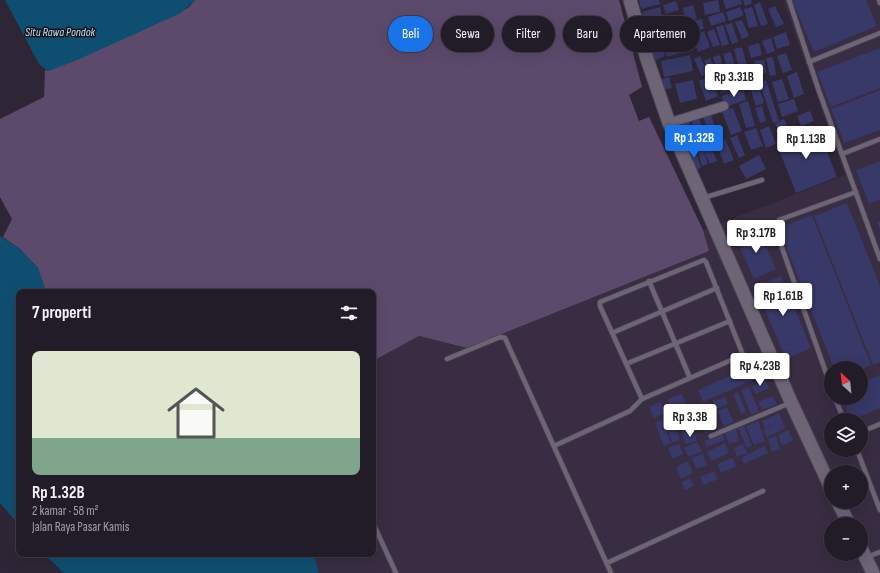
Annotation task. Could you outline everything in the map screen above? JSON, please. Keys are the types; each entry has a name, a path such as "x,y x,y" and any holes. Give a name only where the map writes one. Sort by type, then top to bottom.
{"main road":[{"path":"630,0 647,60 669,123 791,402 824,473"},
{"path":"867,561 873,573"}],"street":[{"path":"669,123 724,106"}],"lane":[{"path":"790,0 809,62 880,259"},
{"path":"809,62 880,33"},
{"path":"842,154 880,139"},
{"path":"702,198 762,180"},
{"path":"824,367 774,225 779,220 856,192"},
{"path":"554,446 630,411 642,399 743,355 717,288 704,260 649,280 600,302 600,306 642,399"},
{"path":"649,280 690,378"},
{"path":"612,333 717,288"},
{"path":"626,364 730,321"},
{"path":"447,359 500,337 505,338 611,573"},
{"path":"711,436 791,402"},
{"path":"868,429 880,424"},
{"path":"860,457 880,510"},
{"path":"607,563 763,491"},
{"path":"376,530 396,573"},
{"path":"868,553 880,552"}],"shaded area":[{"path":"195,0 619,0 623,16 620,16 620,52 633,52 642,87 629,95 639,121 649,117 703,230 709,251 467,348 419,336 376,359 376,289 45,289 38,268 20,249 3,237 12,219 0,197 0,119 44,97 45,70 48,71 188,8"},
{"path":"783,0 880,0 880,573 319,573 315,557 376,557 376,359 419,336 467,348 709,251 703,230 845,175"}],"water":[{"name":"Situ Rawa Pondok","path":"5,0 195,0 181,13 75,61 48,71 39,64"},
{"path":"0,236 20,249 38,268 45,289 16,289 16,522 0,503"},
{"path":"47,557 315,557 319,573 64,573"}],"building":[{"path":"639,0 659,0 660,4 641,9"},
{"path":"718,0 720,12 705,15 703,3"},
{"path":"723,0 741,0 742,4 726,9"},
{"path":"743,0 751,0 752,3 745,6"},
{"path":"792,0 866,0 877,26 814,52"},
{"path":"676,1 679,10 666,14 663,5"},
{"path":"760,2 768,24 761,26 754,5"},
{"path":"693,5 696,16 685,16 683,8"},
{"path":"775,6 784,24 776,27 768,9"},
{"path":"660,7 662,16 643,16 642,12"},
{"path":"740,7 744,15 729,21 726,12"},
{"path":"752,7 758,26 749,28 744,9"},
{"path":"723,12 726,21 711,26 708,17"},
{"path":"700,19 702,19 704,29 700,30"},
{"path":"742,20 749,36 742,39 735,22"},
{"path":"732,23 738,42 732,44 725,25"},
{"path":"723,25 729,44 722,46 716,27"},
{"path":"714,29 720,45 713,47 707,32"},
{"path":"704,31 710,47 700,51 700,33"},
{"path":"786,32 790,45 777,49 773,37"},
{"path":"771,38 775,51 767,54 762,41"},
{"path":"759,43 762,55 751,58 748,46"},
{"path":"742,47 747,66 739,68 734,49"},
{"path":"880,48 880,88 831,107 817,72"},
{"path":"650,52 663,52 665,56 654,61"},
{"path":"666,52 677,52 678,54 667,57"},
{"path":"731,52 741,87 733,89 723,54"},
{"path":"786,53 792,70 783,73 777,56"},
{"path":"690,55 693,71 664,77 661,61"},
{"path":"720,55 723,68 717,70 713,57"},
{"path":"700,56 708,73 702,76 694,59"},
{"path":"773,57 776,75 770,76 766,58"},
{"path":"710,58 716,71 710,73 704,61"},
{"path":"764,60 766,73 756,75 754,61"},
{"path":"747,66 755,80 748,84 740,69"},
{"path":"725,72 731,90 722,93 716,75"},
{"path":"797,72 804,94 794,98 787,76"},
{"path":"711,76 718,96 706,101 699,81"},
{"path":"669,77 672,88 662,90 660,80"},
{"path":"782,79 789,99 778,102 772,82"},
{"path":"693,80 697,99 680,103 675,84"},
{"path":"766,80 779,121 773,123 760,83"},
{"path":"758,84 764,103 756,106 750,87"},
{"path":"743,89 746,100 725,107 722,96"},
{"path":"880,90 880,130 844,143 831,109"},
{"path":"794,99 798,111 782,117 778,104"},
{"path":"748,101 755,126 746,128 739,104"},
{"path":"762,106 766,121 760,123 755,108"},
{"path":"733,108 742,131 731,135 722,112"},
{"path":"810,111 814,121 801,126 797,116"},
{"path":"710,112 719,138 712,141 702,114"},
{"path":"698,114 703,131 696,134 690,117"},
{"path":"688,119 694,135 688,137 682,122"},
{"path":"784,119 790,135 781,139 775,123"},
{"path":"769,126 776,144 766,148 760,130"},
{"path":"817,126 837,177 796,193 776,142"},
{"path":"756,128 763,146 751,150 744,132"},
{"path":"704,133 707,142 684,149 682,140"},
{"path":"737,135 745,155 739,158 730,138"},
{"path":"725,139 734,160 724,164 716,143"},
{"path":"710,144 717,161 710,164 703,149 708,164 702,166 697,148"},
{"path":"695,148 701,168 694,171 687,150"},
{"path":"759,155 766,169 746,179 739,166"},
{"path":"880,161 880,200 869,204 856,170"},
{"path":"847,203 880,286 880,362 873,365 814,216"},
{"path":"812,215 871,365 868,366 868,361 831,361 779,228"},
{"path":"880,221 880,230 877,222"},
{"path":"758,229 776,269 754,279 736,239"},
{"path":"781,276 811,348 786,359 755,287"},
{"path":"756,364 762,376 703,402 698,390"},
{"path":"880,375 880,408 868,413 848,413 845,405 868,405 868,380"},
{"path":"766,381 769,388 755,394 752,386"},
{"path":"749,387 759,411 751,415 741,390"},
{"path":"738,392 746,412 741,414 733,394"},
{"path":"682,394 686,406 672,411 668,399"},
{"path":"773,396 777,404 762,410 758,402"},
{"path":"725,397 728,404 716,409 713,402"},
{"path":"661,402 666,413 654,418 649,407"},
{"path":"705,407 711,417 704,421 698,411"},
{"path":"727,407 734,422 724,426 717,411"},
{"path":"686,409 688,413 677,418 674,413"},
{"path":"779,413 785,428 767,437 763,430 778,422 765,428 762,421"},
{"path":"689,415 691,421 680,425 678,419"},
{"path":"672,416 680,440 672,442 664,419"},
{"path":"662,420 671,443 664,446 655,423"},
{"path":"758,421 765,441 754,445 746,426"},
{"path":"693,423 695,429 683,434 680,428"},
{"path":"710,424 713,431 705,434 702,427"},
{"path":"744,426 752,446 747,448 738,428"},
{"path":"736,429 739,441 729,444 725,432"},
{"path":"788,430 793,441 782,446 778,435"},
{"path":"694,431 697,441 685,444 683,434"},
{"path":"722,434 725,440 707,447 704,441"},
{"path":"776,436 780,449 772,452 768,439"},
{"path":"697,442 702,451 689,457 684,448"},
{"path":"725,443 729,453 711,461 707,452"},
{"path":"679,444 683,454 672,459 668,448"},
{"path":"743,444 747,453 737,457 734,448"},
{"path":"764,446 768,453 744,464 741,458"},
{"path":"703,454 707,465 696,469 692,458"},
{"path":"733,458 736,466 721,473 717,464"},
{"path":"688,461 693,473 681,479 676,467"},
{"path":"714,471 718,479 704,485 700,477"},
{"path":"690,478 694,486 685,490 681,482"}]}
